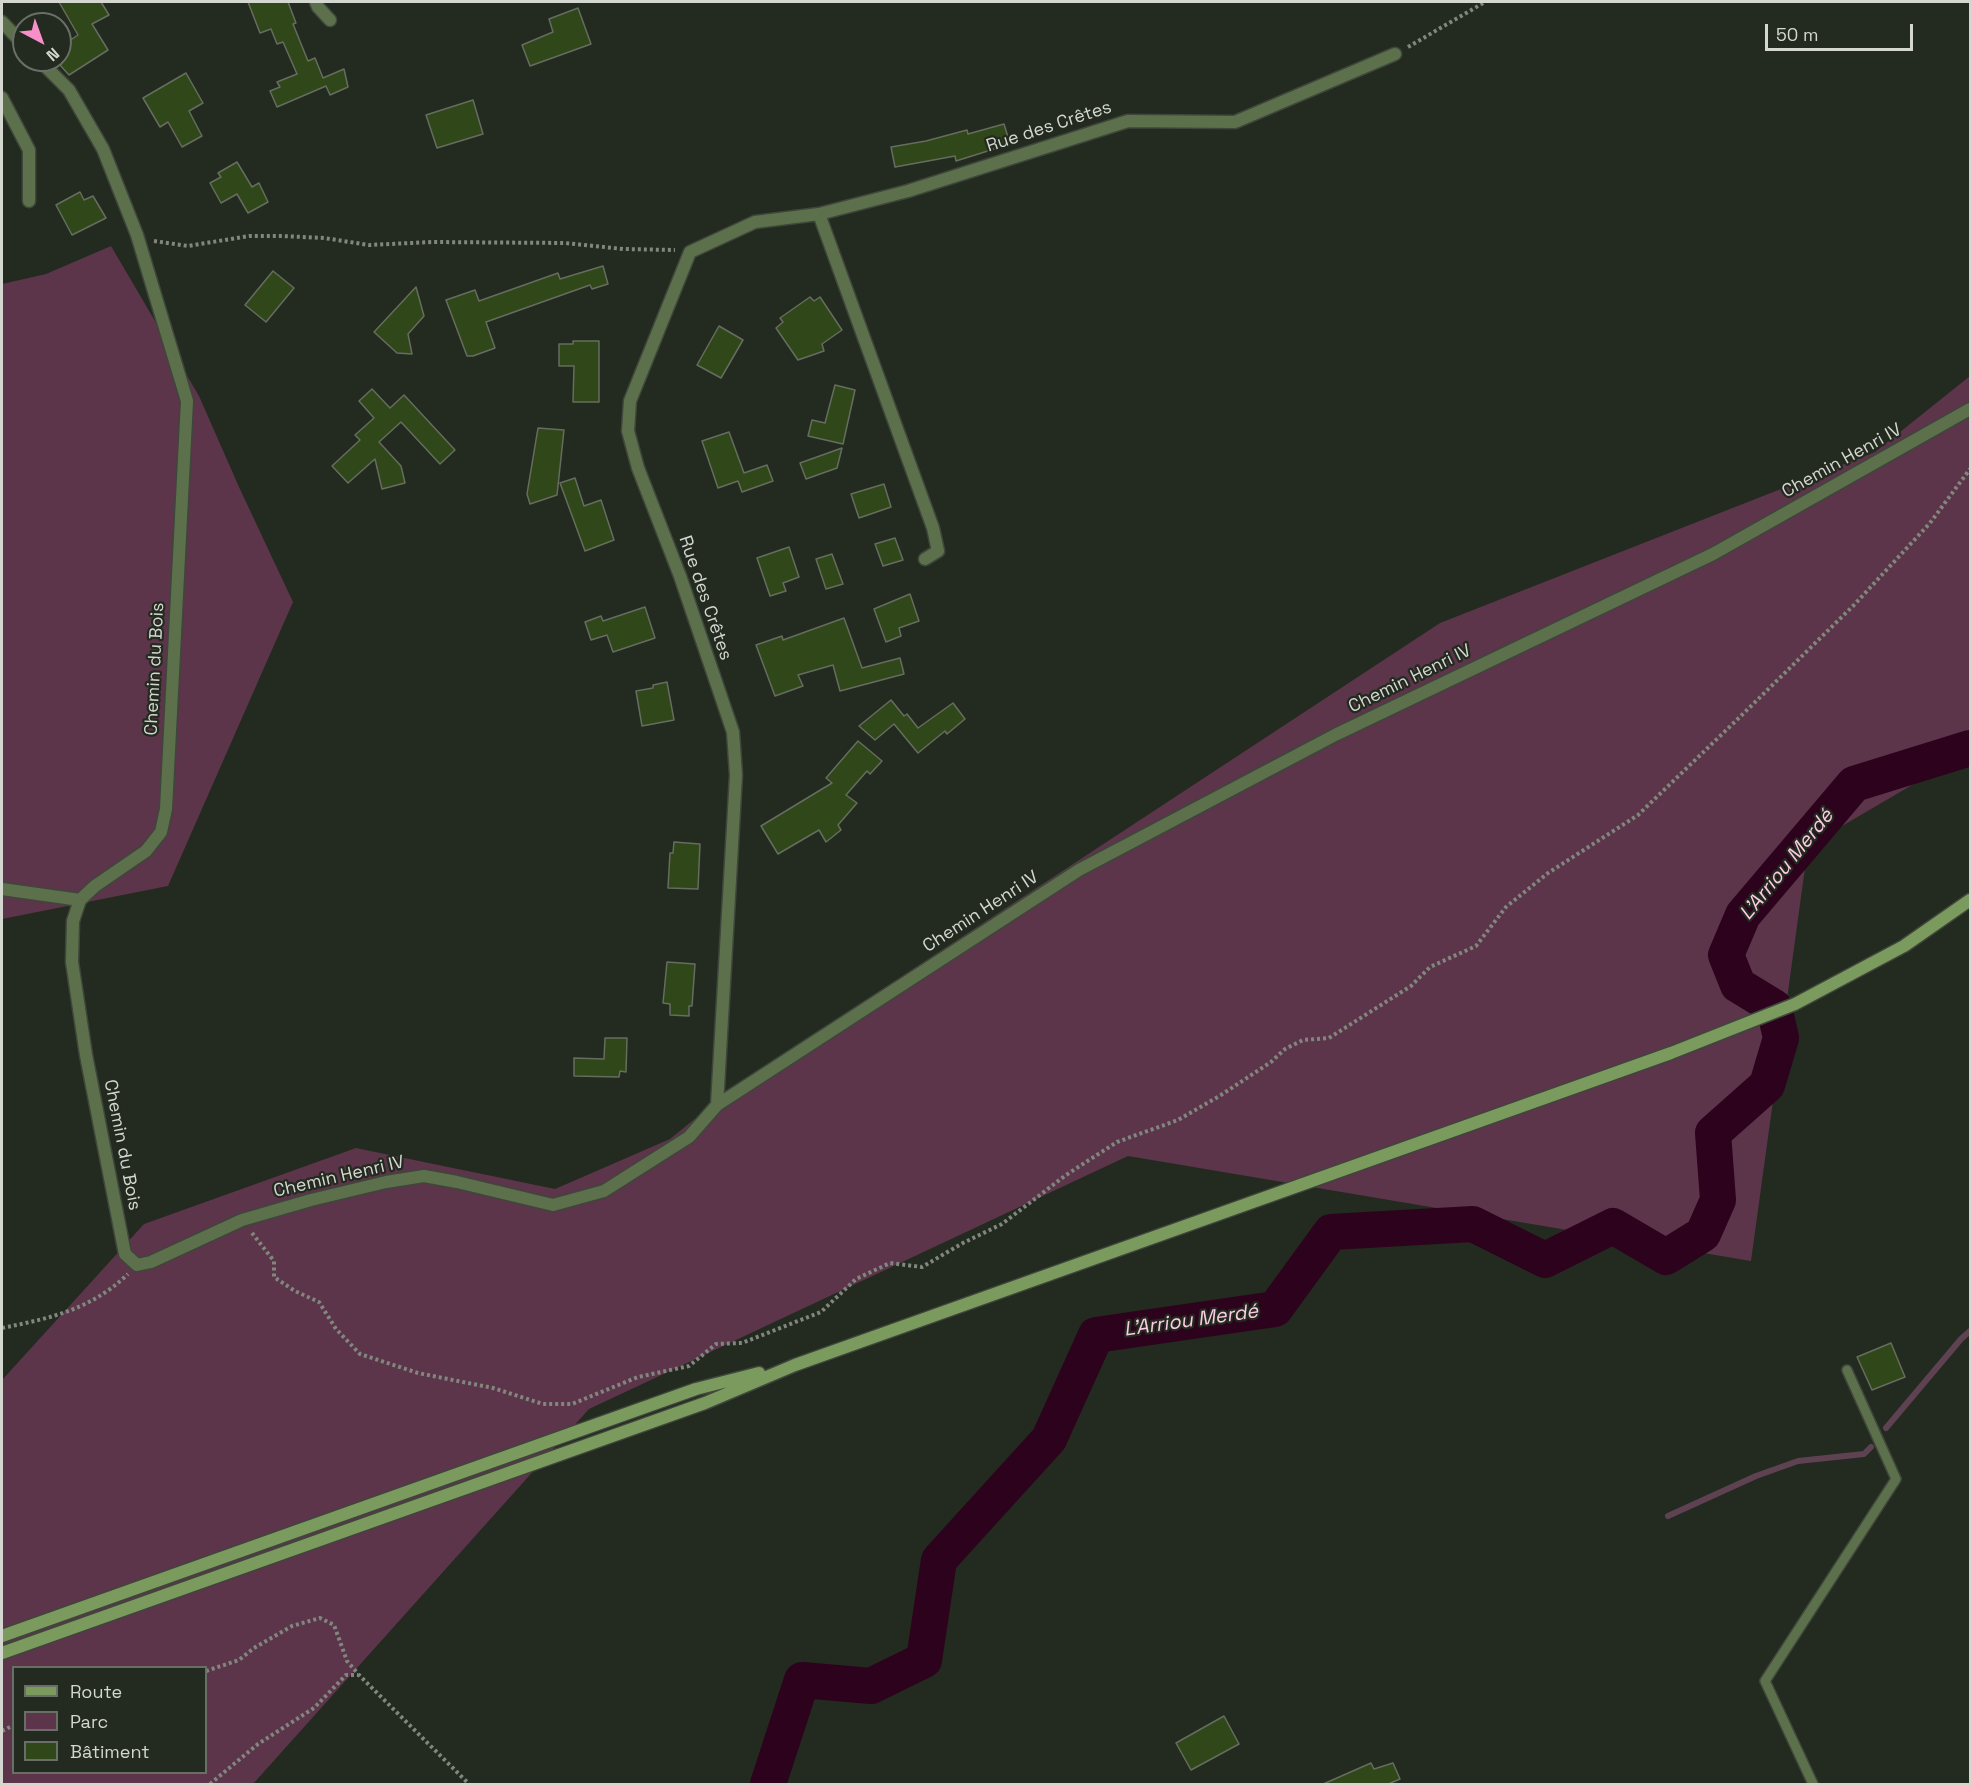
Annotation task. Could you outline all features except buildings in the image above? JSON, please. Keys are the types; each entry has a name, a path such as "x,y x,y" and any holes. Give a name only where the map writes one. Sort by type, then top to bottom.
{"main road":[{"path":"2,1653 705,1403 795,1365 1750,1023 1795,1004 1904,946 1971,900"},
{"path":"2,1636 696,1389 795,1365"}],"street":[{"path":"316,2 330,20"},
{"name":"Rue des Crêtes","path":"717,1105 736,775 733,732 680,576 638,468 628,430 630,401 690,252 755,222 819,214 908,191 1128,121 1235,122 1395,54"},
{"name":"Chemin du Bois","path":"51,72 69,90 103,149 137,235 188,401 166,809 161,832 146,850 95,886 80,900 73,921 72,962 86,1055 125,1254 137,1265"},
{"path":"2,98 29,150 30,201"},
{"path":"819,214 933,528 938,551 925,559"},
{"name":"Chemin Henri IV","path":"137,1265 151,1263 242,1220 386,1182 424,1176 553,1205 604,1191 689,1137 717,1105 1079,870 1335,735 1713,554 1971,409"},
{"path":"2,889 80,900"}],"lane":[{"path":"1814,1785 1766,1681 1896,1479 1847,1370"}],"path":[{"path":"1395,54 1485,2"},
{"path":"137,235 160,242 188,246 249,236 282,236 324,238 369,245 443,242 566,243 622,249 690,252"},
{"path":"242,1220 274,1261 274,1277 295,1291 319,1302 336,1329 360,1354 418,1373 493,1388 543,1404 572,1404 638,1377 689,1366 716,1344 742,1343 821,1312 856,1279 890,1263 922,1267 1002,1224 1066,1175 1117,1142 1178,1120 1221,1095 1261,1068 1285,1048 1303,1040 1329,1038 1411,986 1430,967 1476,946 1506,908 1548,873 1638,815 1737,720 1854,605 1930,523 1971,469"},
{"path":"2,1328 53,1317 75,1309 112,1289 137,1265"},
{"path":"207,1671 239,1660 254,1647 292,1626 321,1618 334,1625 347,1661 359,1675 468,1785"},
{"path":"210,1785 258,1744 314,1708 346,1675 359,1675"}],"green space":[{"path":"111,246 199,396 293,602 168,886 2,919 2,284 46,274"},
{"path":"1970,376 1970,751 1808,846 1751,1261 1128,1156 589,1409 253,1784 2,1784 2,1380 144,1224 356,1148 555,1189 670,1139 735,1086 1440,623 1875,452"}],"waterway":[{"name":"L'Arriou Merdé","path":"768,1784 802,1680 871,1686 924,1660 939,1560 1049,1439 1096,1335 1275,1309 1331,1232 1473,1224 1545,1260 1613,1226 1666,1257 1703,1234 1718,1200 1713,1133 1767,1085 1781,1038 1774,1007 1738,985 1726,955 1743,915 1854,784 1970,748"},
{"path":"1886,1428 1970,1331"},
{"path":"1668,1516 1756,1476 1798,1461 1864,1454 1871,1447"}]}
